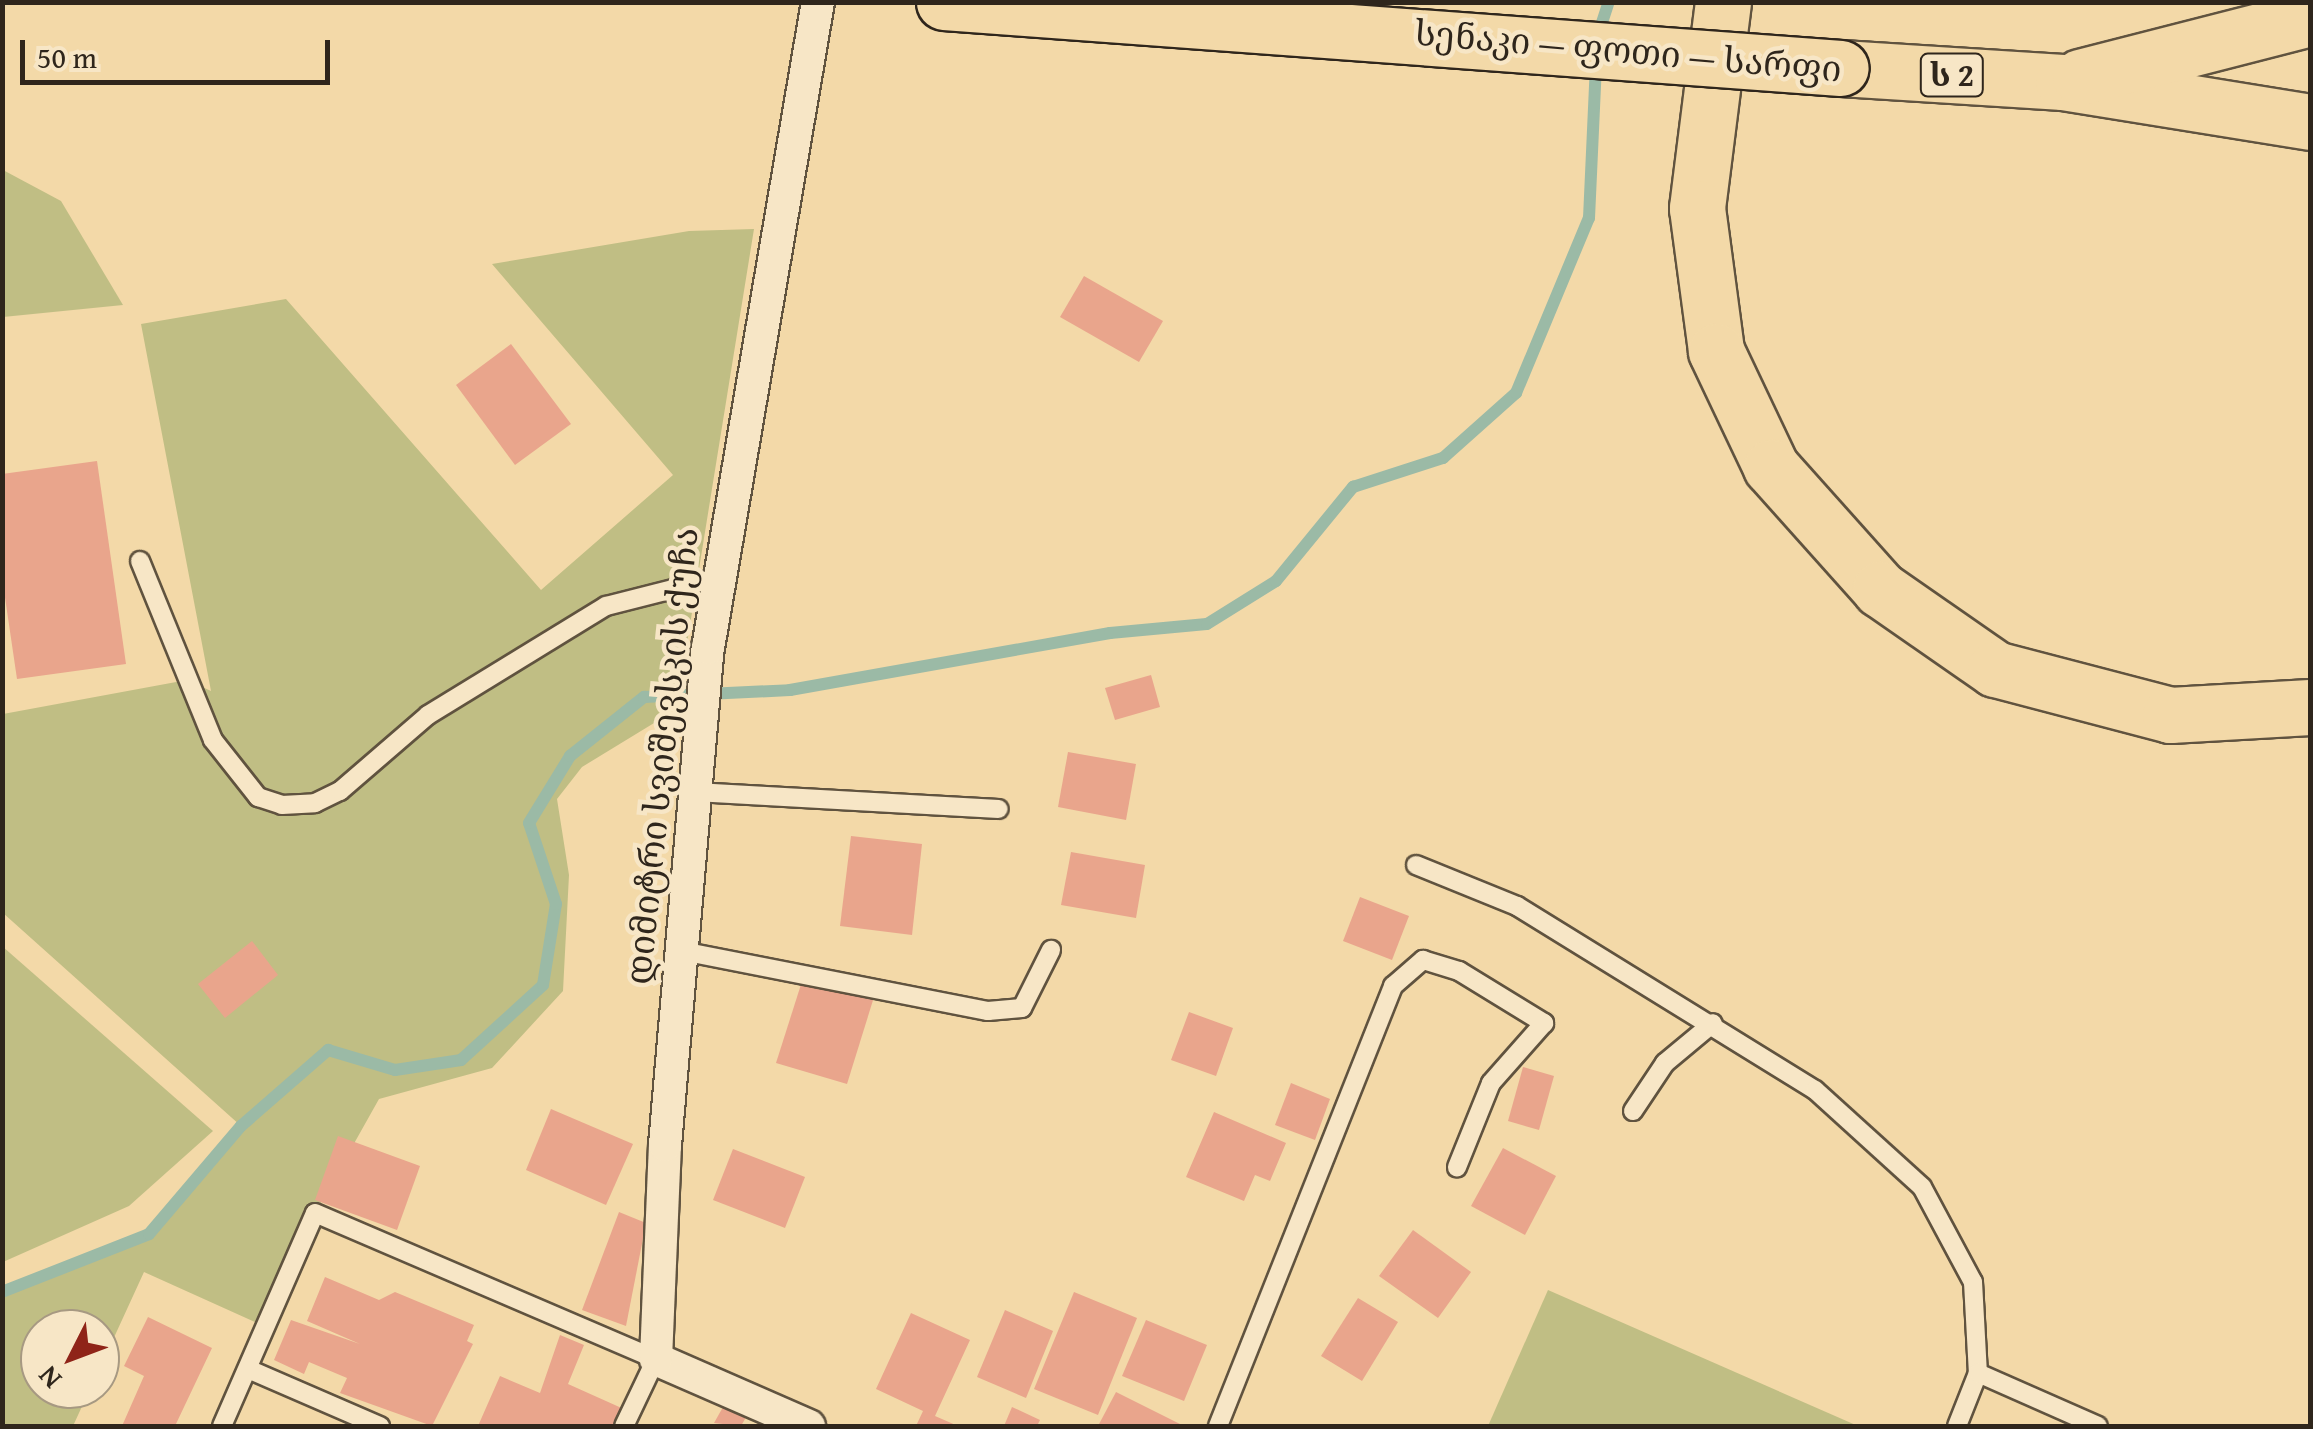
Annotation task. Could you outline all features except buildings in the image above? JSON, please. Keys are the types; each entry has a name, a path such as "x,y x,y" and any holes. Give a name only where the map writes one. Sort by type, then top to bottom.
{"highway":[{"name":"სენაკი — ფოთი — სარფი","path":"944,2 2062,82 2298,126"},
{"path":"1723,2 1697,208 1716,351 1771,467 1880,589 1996,669 2170,715 2310,707"},
{"path":"2062,82 2310,18"}],"street":[{"name":"დიმიტრი სვიშევსკის ქუჩა","path":"656,1358 682,951 716,578 818,2"},
{"path":"656,1358 809,1426"}],"lane":[{"path":"140,561 213,740 258,797 282,805 315,803 340,790 428,715 606,606 716,578"},
{"path":"695,792 999,809"},
{"path":"1416,865 1517,906 1713,1022 1815,1090 1922,1187 1974,1282 1978,1373 1957,1426"},
{"path":"682,951 988,1011 1022,1008 1051,950"},
{"path":"1218,1426 1392,986 1423,960 1459,971 1544,1023 1491,1083 1457,1166"},
{"path":"1633,1112 1665,1063 1713,1022"},
{"path":"222,1426 315,1214 656,1358 624,1426"},
{"path":"248,1368 380,1426"},
{"path":"1978,1373 2098,1426"}],"shaded area":[{"path":"3,170 61,201 123,305 3,317"},
{"path":"754,229 678,699 659,720 582,767 557,799 569,875 563,991 492,1068 379,1099 315,1213 266,1327 144,1272 120,1324 120,1309 20,1309 20,1409 81,1409 73,1426 3,1426 3,1292 149,1234 241,1126 3,913 3,714 187,680 211,691 141,324 286,299 541,590 673,475 492,264 689,231"},
{"path":"2,946 213,1131 129,1206 3,1262"},
{"path":"1548,1290 1858,1426 1488,1426"}],"waterway":[{"path":"1597,38 1609,2"},
{"path":"2,1292 149,1234 241,1126 328,1050 395,1070 461,1060 543,985 556,904 529,823 570,756 644,697 790,690 1110,633 1207,624 1276,581 1353,487 1443,458 1516,393 1589,218 1596,63"}]}
